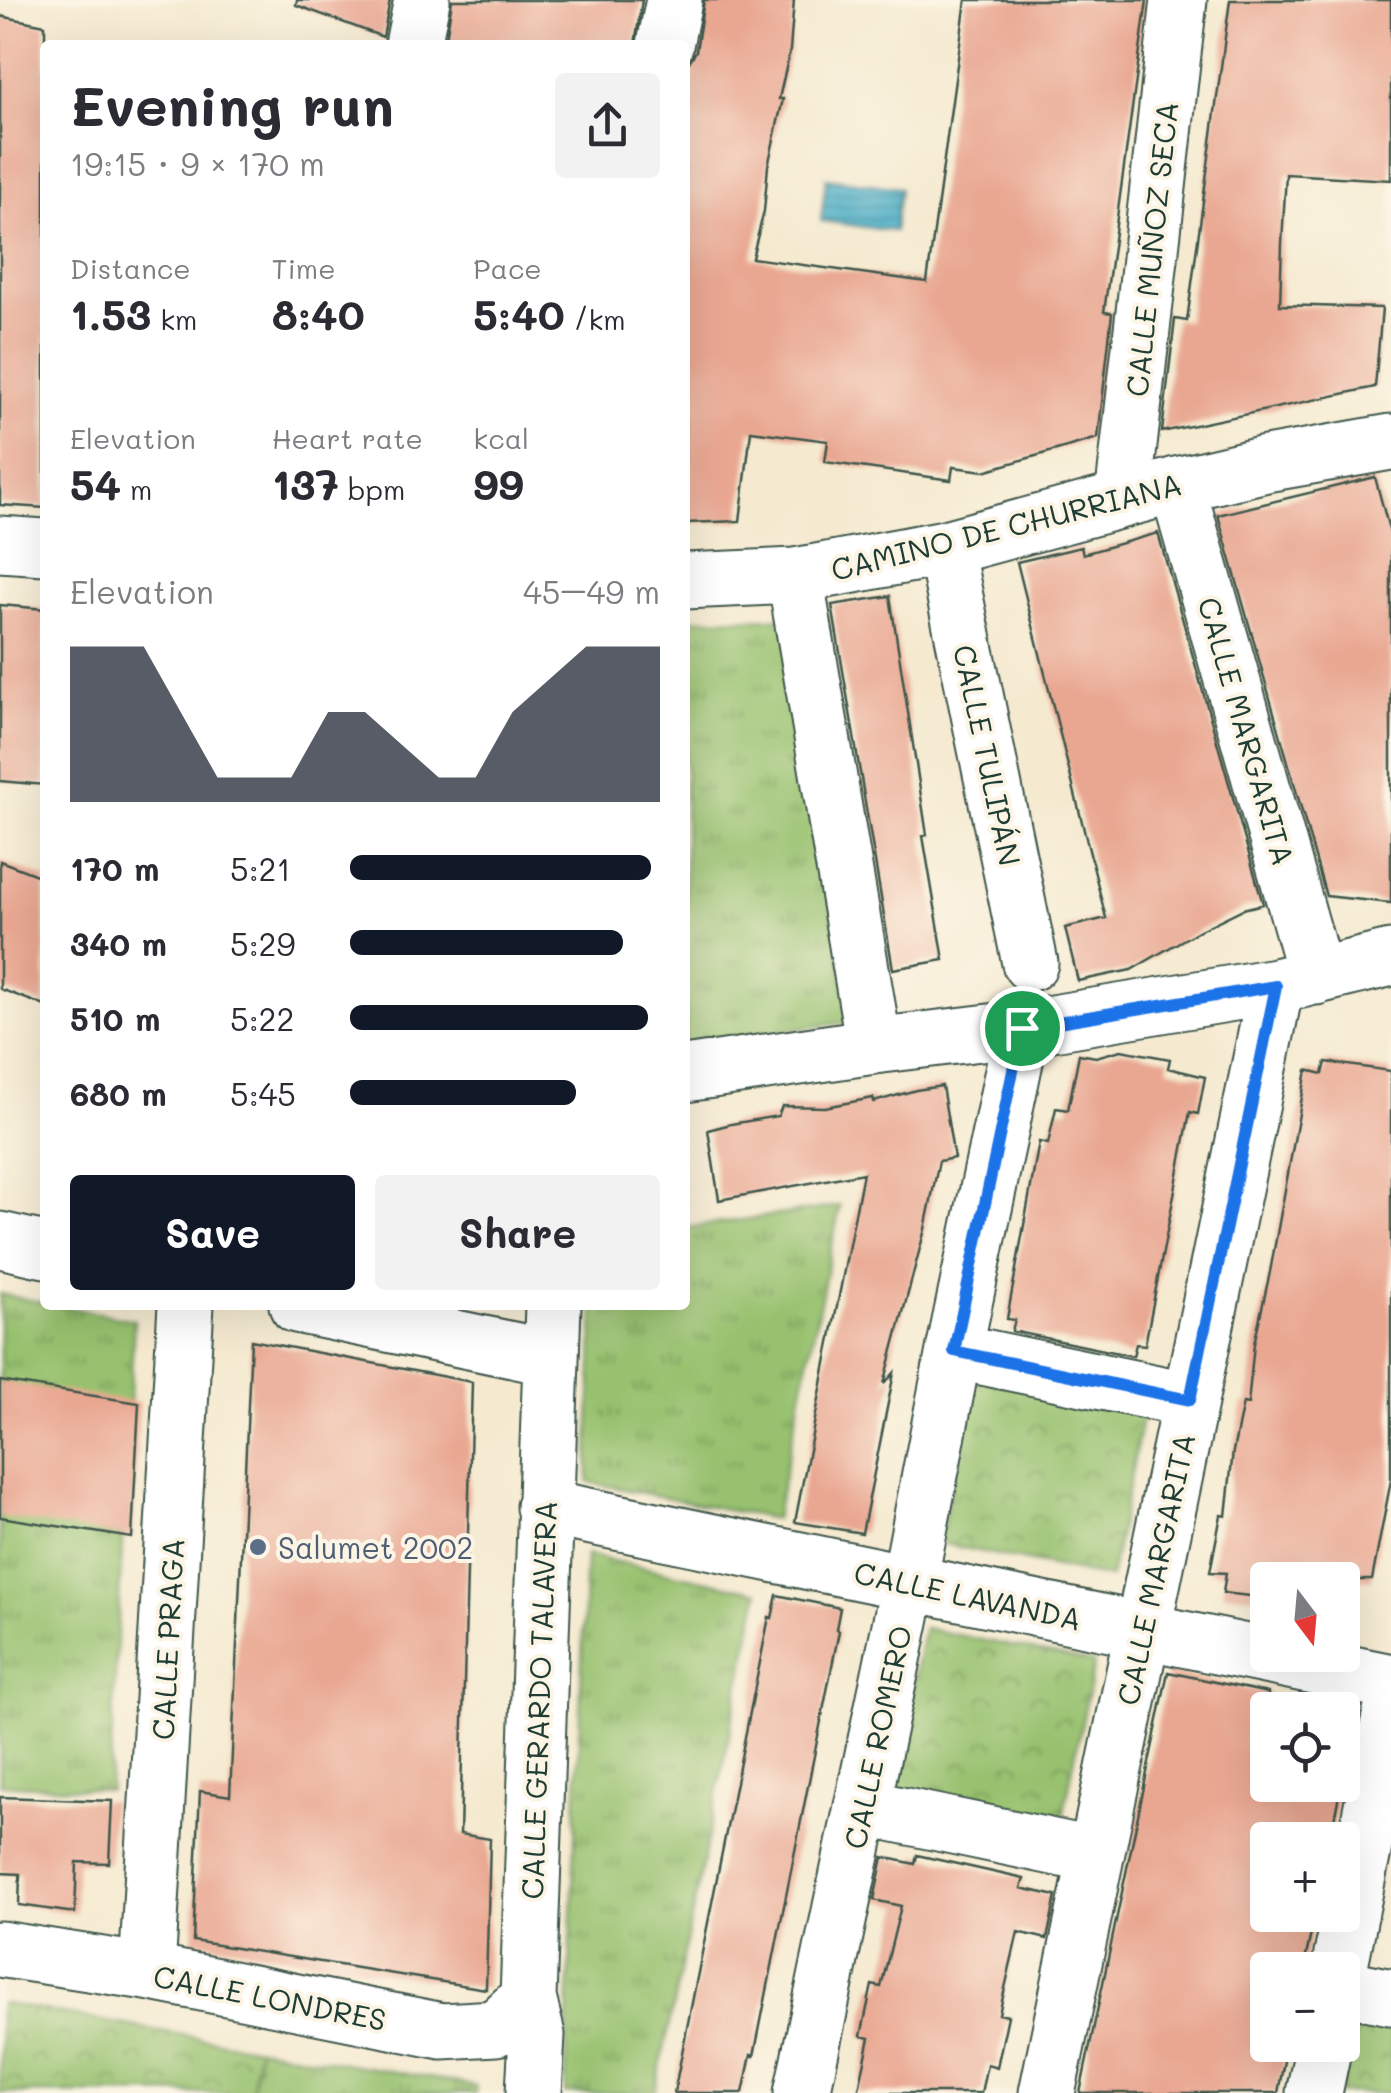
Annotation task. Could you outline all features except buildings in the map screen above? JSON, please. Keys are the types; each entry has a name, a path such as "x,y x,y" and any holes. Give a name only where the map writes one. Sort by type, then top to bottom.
{"street":[{"path":"414,40 422,0"},
{"path":"666,40 674,0"},
{"name":"CALLE MUÑOZ SECA","path":"1123,499 1178,0"},
{"name":"CAMINO DE CHURRIANA","path":"1266,464 1391,416"},
{"name":"CAMINO DE CHURRIANA","path":"690,580 795,576 945,548 1177,485 1266,464 1391,442"},
{"name":"CALLE MARGARITA","path":"1047,2093 1190,1400 1296,982 1177,485"},
{"path":"0,544 40,546"},
{"name":"CALLE TULIPÁN","path":"945,548 1030,963"},
{"path":"795,576 874,1046"},
{"path":"690,1073 1022,1028 1296,982 1391,958"},
{"name":"CALLE ROMERO","path":"802,2093 1022,1028"},
{"path":"0,1240 40,1249"},
{"name":"CALLE PRAGA","path":"147,1972 186,1310"},
{"path":"344,1310 552,1332"},
{"name":"CALLE GERARDO TALAVERA","path":"534,2093 537,2036 528,1998 552,1332"},
{"path":"954,1351 1190,1400"},
{"name":"CALLE LAVANDA","path":"544,1507 1391,1682"},
{"path":"1343,1952 1391,1712"},
{"path":"862,1807 1096,1856"},
{"name":"CALLE LONDRES","path":"0,1949 147,1972 442,2031 496,2028 528,1998"},
{"path":"1360,1991 1391,1997"},
{"path":"1314,2093 1320,2062"}],"green space":[{"path":"788,618 850,1022 690,1043 690,619"},
{"path":"840,1206 775,1519 588,1482 594,1310 690,1310 690,1227"},
{"path":"0,1294 40,1302 40,1310 83,1310 134,1320 109,1790 0,1784"},
{"path":"979,1350 1149,1385 1110,1578 939,1543"},
{"path":"586,1555 759,1592 655,2093 565,2093"},
{"path":"924,1628 1094,1663 1055,1856 884,1822"},
{"path":"0,2003 258,2048 251,2093 0,2093"},
{"path":"1360,2009 1391,2015 1391,2093 1340,2093 1346,2062 1360,2062"},
{"path":"258,2048 476,2086 475,2093 251,2093"}],"water":[{"path":"826,178 900,188 894,231 821,221"}],"place":[{"name":"Salumet 2002","path":"258,1547"}],"route":[{"path":"1276,986 1190,1400 954,1351 1022,1028 1276,986"}]}
